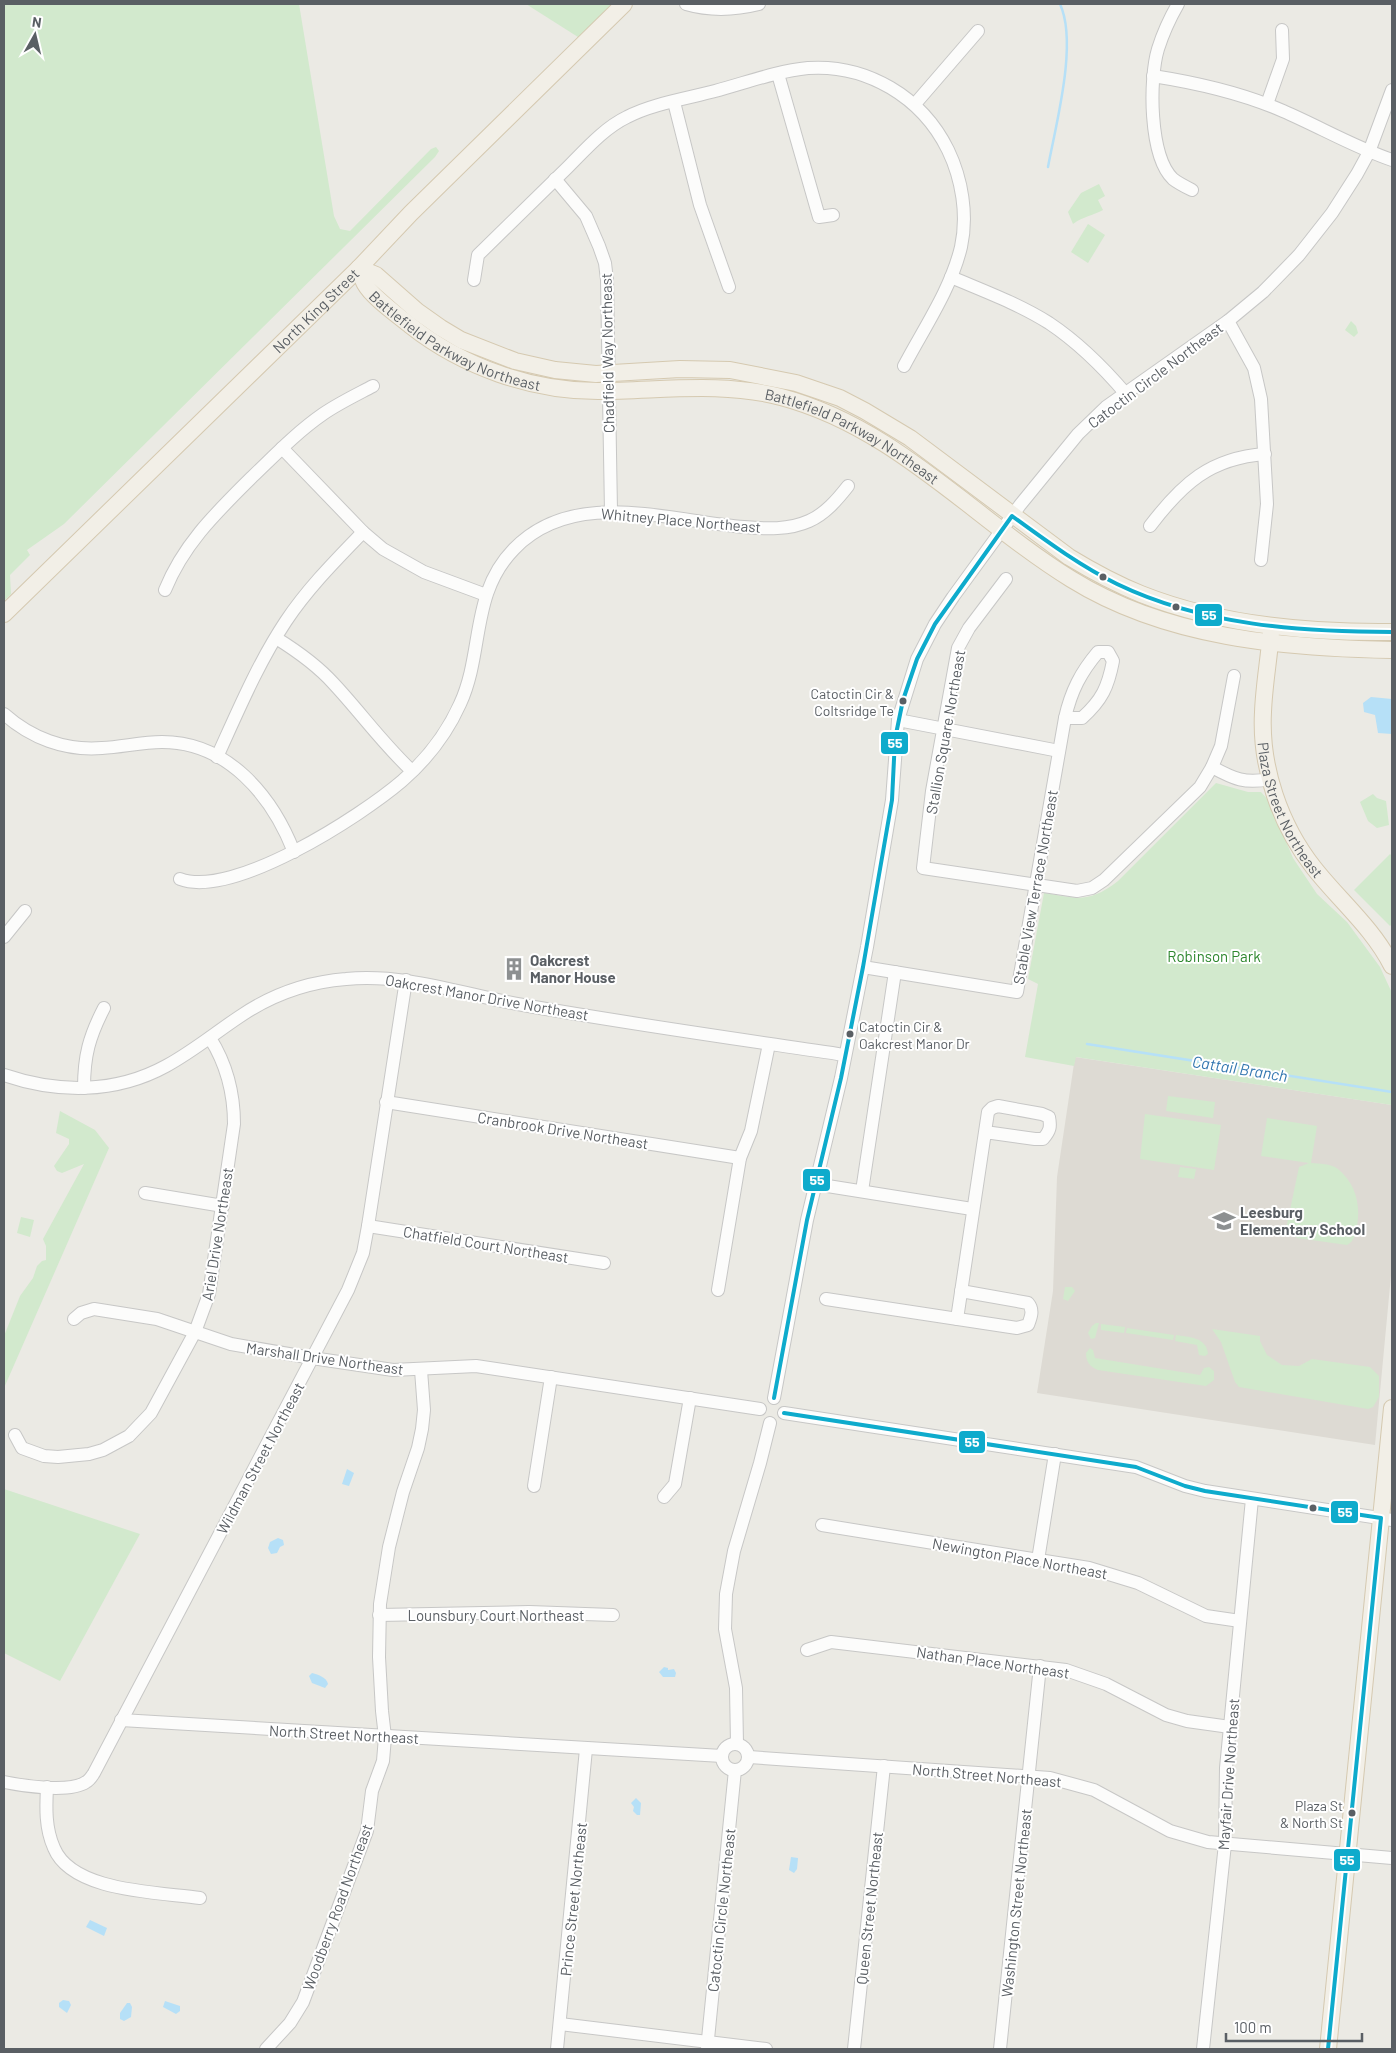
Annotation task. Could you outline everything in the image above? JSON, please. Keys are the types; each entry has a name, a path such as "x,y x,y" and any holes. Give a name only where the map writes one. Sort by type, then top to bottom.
{"main road":[{"name":"North King Street","path":"4,614 359,268 418,206 624,4"},
{"name":"Battlefield Parkway Northeast","path":"359,268 376,275 417,311 441,328 483,349 515,361 555,370 596,374 680,369 730,370 771,377 819,390 857,406 886,422 1069,557 1114,582 1142,594 1207,614 1272,625 1351,632 1392,632"},
{"name":"Battlefield Parkway Northeast","path":"359,268 366,286 391,310 441,348 484,368 521,380 563,389 608,391 718,387 758,392 825,411 872,434 1066,576 1111,600 1169,622 1208,632 1270,643 1339,649 1392,650"},
{"name":"Plaza Street Northeast","path":"1272,625 1263,712 1263,731 1270,779 1278,803 1294,838 1313,868 1363,922 1387,955 1392,966"},
{"path":"1328,2049 1386,1519 1392,1408"}],"street":[{"path":"686,4 708,9 741,8 759,4"},
{"path":"1178,4 1160,42 1153,76 1152,106 1155,136 1163,164 1173,179 1192,190"},
{"path":"1267,104 1282,59 1282,30"},
{"path":"915,104 978,31"},
{"path":"474,280 478,255 594,141 619,122 641,111 778,74 807,68 839,69 852,72 891,88 915,104 926,115 943,140 960,182 964,216 961,245 951,277 904,366"},
{"path":"778,74 819,217 832,215"},
{"path":"1153,76 1212,87 1267,104 1369,152 1392,160"},
{"name":"Catoctin Circle Northeast","path":"774,1398 816,1184 863,967 892,800 898,720 910,676 925,641 953,597 1012,516 1078,434 1106,407 1228,321 1263,292 1299,255 1342,199 1369,152 1392,90"},
{"path":"674,102 700,205 729,287"},
{"name":"Chadfield Way Northeast","path":"555,180 586,216 605,263 607,280 611,511"},
{"path":"951,277 996,295 1048,322 1080,345 1104,368 1126,394"},
{"path":"1228,321 1254,368 1261,399 1267,504 1261,560"},
{"path":"165,590 179,560 204,524 282,448 324,413 373,386"},
{"path":"282,448 363,532 383,549 404,562 442,580 486,595"},
{"path":"1150,526 1177,492 1206,471 1226,461 1245,455 1265,454"},
{"name":"Whitney Place Northeast","path":"180,879 198,883 212,882 239,874 294,852 385,794 412,771 430,753 460,706 474,656 481,612 495,574 503,561 528,537 541,528 570,516 611,511 736,526 781,528 799,525 815,518 838,499 848,486"},
{"path":"217,757 247,692 276,638 308,591 363,532"},
{"name":"Stallion Square Northeast","path":"1006,579 969,628 958,648 932,791 923,868 1036,886"},
{"path":"276,638 321,670 381,740 412,771"},
{"name":"Stable View Terrace Northeast","path":"863,967 1017,992 1065,718 1073,690 1085,667 1098,652 1108,652 1114,661 1108,684 1099,702 1082,718 1065,718"},
{"path":"1036,886 1077,891 1098,885 1190,798 1200,787 1212,766 1223,738 1234,676"},
{"path":"4,714 19,726 38,737 69,747 90,749 153,742 174,743 201,748 216,754 217,757 240,772 261,792 277,816 294,852"},
{"path":"898,720 1059,751"},
{"path":"1212,766 1236,780 1256,782 1270,779"},
{"path":"4,938 25,911"},
{"path":"862,1191 895,972"},
{"name":"Oakcrest Manor Drive Northeast","path":"4,1075 41,1085 84,1088 113,1084 149,1074 165,1066 210,1038 240,1016 275,997 292,990 346,979 368,978 406,980 522,1005 845,1055"},
{"name":"Wildman Street Northeast","path":"122,1720 357,1270 363,1253 368,1226 406,980"},
{"path":"84,1088 85,1058 88,1041 104,1008"},
{"name":"Ariel Drive Northeast","path":"15,1435 22,1448 44,1456 58,1457 89,1454 117,1443 141,1425 151,1413 195,1332 209,1294 234,1124 234,1103 227,1072 220,1054 210,1038"},
{"path":"718,1290 740,1158 751,1131 769,1044"},
{"name":"Cranbrook Drive Northeast","path":"386,1102 740,1158"},
{"path":"957,1319 972,1209 988,1112 998,1106 1042,1114 1049,1117 1051,1126 1044,1139 1035,1140 985,1132"},
{"path":"816,1184 972,1209"},
{"path":"145,1192 222,1206"},
{"name":"Chatfield Court Northeast","path":"368,1226 604,1262"},
{"path":"826,1299 1017,1328 1028,1325 1032,1316 1031,1307 1028,1303 961,1291"},
{"name":"Marshall Drive Northeast","path":"74,1319 81,1313 94,1309 157,1319 232,1344 312,1358 393,1370 476,1366 760,1409"},
{"name":"Woodberry Road Northeast","path":"266,2049 290,2023 303,2002 367,1831 372,1791 383,1761 385,1737 382,1711 379,1615 389,1547 422,1428 424,1410 421,1370"},
{"path":"534,1486 551,1377"},
{"path":"664,1498 676,1484 690,1398"},
{"path":"774,1398 782,1404 784,1413 779,1421 770,1423 761,1417 760,1409 764,1401 774,1398"},
{"path":"784,1413 1136,1467 1185,1486 1252,1499 1386,1519"},
{"path":"737,1744 736,1688 725,1630 726,1594 734,1551 770,1423"},
{"path":"1038,1560 1055,1454"},
{"name":"Mayfair Drive Northeast","path":"1204,2049 1225,1844 1226,1768 1252,1499"},
{"name":"Newington Place Northeast","path":"822,1525 1089,1568 1114,1574 1154,1590 1206,1616 1240,1621"},
{"name":"Lounsbury Court Northeast","path":"379,1615 529,1612 613,1615"},
{"name":"Nathan Place Northeast","path":"807,1650 831,1642 1040,1666 1086,1676 1106,1684 1147,1707 1166,1715 1186,1721 1230,1727"},
{"name":"Washington Street Northeast","path":"1000,2049 1040,1666"},
{"path":"4,1782 47,1787 74,1786 89,1780 122,1720"},
{"name":"North Street Northeast","path":"122,1720 722,1756"},
{"path":"737,1744 744,1747 749,1758 744,1767 735,1770 726,1766 722,1756 727,1746 737,1744"},
{"name":"Prince Street Northeast","path":"558,2049 586,1749"},
{"name":"North Street Northeast","path":"749,1758 1029,1776 1071,1783 1094,1790 1170,1831 1199,1840 1225,1844 1392,1858"},
{"name":"Queen Street Northeast","path":"854,2049 884,1766"},
{"name":"Catoctin Circle Northeast","path":"708,2045 735,1770"},
{"path":"47,1787 46,1808 51,1840 59,1857 72,1870 84,1877 114,1886 200,1898"},
{"path":"560,2024 708,2045 766,2049"}],"shaded area":[{"name":"Leesburg Elementary School","path":"1075,1057 1392,1105 1392,1265 1375,1445 1037,1393 1053,1291 1057,1177"}],"green space":[{"path":"4,4 299,4 334,216 340,229 350,231 431,149 436,147 439,151 64,524 27,550 30,555 10,575 11,594 4,601"},
{"path":"526,4 613,4 578,37"},
{"path":"1099,184 1105,196 1098,200 1103,210 1073,224 1068,212 1081,193"},
{"path":"1088,224 1105,235 1088,263 1071,252"},
{"path":"1351,321 1356,326 1358,333 1354,337 1345,330"},
{"name":"Robinson Park","path":"1216,783 1248,792 1261,792 1269,801 1293,858 1317,894 1347,922 1380,967 1392,993 1392,1105 1076,1057 1074,1066 1025,1057 1038,984 1028,979 1044,893 1082,898 1108,888 1118,881"},
{"path":"1373,794 1377,798 1386,801 1389,825 1377,828 1368,821 1360,802"},
{"path":"1390,854 1392,856 1392,924 1390,926 1354,890"},
{"path":"1168,1096 1215,1102 1213,1118 1166,1111"},
{"path":"60,1111 95,1130 109,1148 4,1388 4,1336 20,1296 33,1278 37,1266 46,1260 46,1246 43,1239 84,1164 62,1173 57,1171 54,1166 69,1144 69,1139 56,1133"},
{"path":"1145,1114 1221,1125 1214,1170 1140,1159"},
{"path":"1267,1118 1317,1126 1311,1163 1328,1165 1338,1169 1349,1181 1355,1194 1358,1210 1357,1229 1353,1240 1349,1244 1297,1238 1286,1229 1299,1167 1309,1163 1261,1156"},
{"path":"1180,1167 1196,1169 1194,1179 1178,1177"},
{"path":"21,1217 34,1220 30,1237 17,1233"},
{"path":"1065,1287 1072,1287 1075,1291 1068,1301 1063,1299"},
{"path":"1096,1323 1099,1323 1095,1338 1091,1339 1088,1333"},
{"path":"1101,1324 1125,1327 1124,1333 1101,1330"},
{"path":"1127,1328 1174,1335 1173,1340 1126,1333"},
{"path":"1212,1329 1260,1336 1260,1341 1267,1355 1282,1365 1299,1366 1312,1359 1370,1367 1379,1376 1379,1397 1373,1407 1368,1409 1239,1387 1235,1382 1221,1342"},
{"path":"1176,1335 1191,1337 1201,1341 1207,1348 1208,1354 1205,1356 1199,1355 1197,1345 1175,1341"},
{"path":"1090,1348 1093,1350 1095,1358 1200,1375 1204,1368 1209,1367 1214,1371 1214,1380 1206,1386 1098,1370 1088,1362 1086,1353"},
{"path":"4,1489 140,1534 60,1681 4,1653"}],"water":[{"path":"1371,697 1392,699 1392,734 1378,733 1375,715 1364,712 1363,703"},
{"path":"347,1469 354,1473 349,1486 342,1484"},
{"path":"278,1538 283,1540 284,1545 280,1547 277,1553 271,1554 268,1548 270,1542"},
{"path":"664,1667 668,1668 668,1670 674,1669 675,1677 663,1677 659,1672"},
{"path":"312,1673 326,1680 328,1684 325,1688 312,1683 309,1676"},
{"path":"636,1798 641,1803 640,1815 633,1811 634,1807 631,1803"},
{"path":"791,1857 798,1858 797,1869 794,1873 789,1870"},
{"path":"90,1920 107,1928 104,1936 86,1927"},
{"path":"63,2000 69,2001 71,2005 67,2013 59,2007 59,2003"},
{"path":"165,2001 180,2006 180,2011 176,2014 163,2007"},
{"path":"127,2003 130,2003 132,2007 131,2017 124,2021 120,2019 120,2013"}],"waterway":[{"path":"1048,167 1064,84 1066,61 1067,40 1065,20 1060,4"},
{"name":"Cattail Branch","path":"1087,1044 1392,1092"}],"transit line":[{"name":"55","path":"774,1398 807,1220 841,1078 863,967 892,800 895,739 903,700 917,659 935,624 1012,516 1063,552 1103,577 1149,598 1183,609 1217,617 1287,628 1392,632"},
{"name":"55","path":"784,1413 1136,1467 1185,1486 1205,1491 1381,1518 1328,2049"}],"place":[{"name":"Catoctin Cir & Coltsridge Te","path":"903,701"},
{"name":"Oakcrest Manor House","path":"514,969"},
{"name":"Catoctin Cir & Oakcrest Manor Dr","path":"850,1034"},
{"name":"Leesburg Elementary School","path":"1224,1221"},
{"name":"Plaza St & North St","path":"1352,1813"}]}
